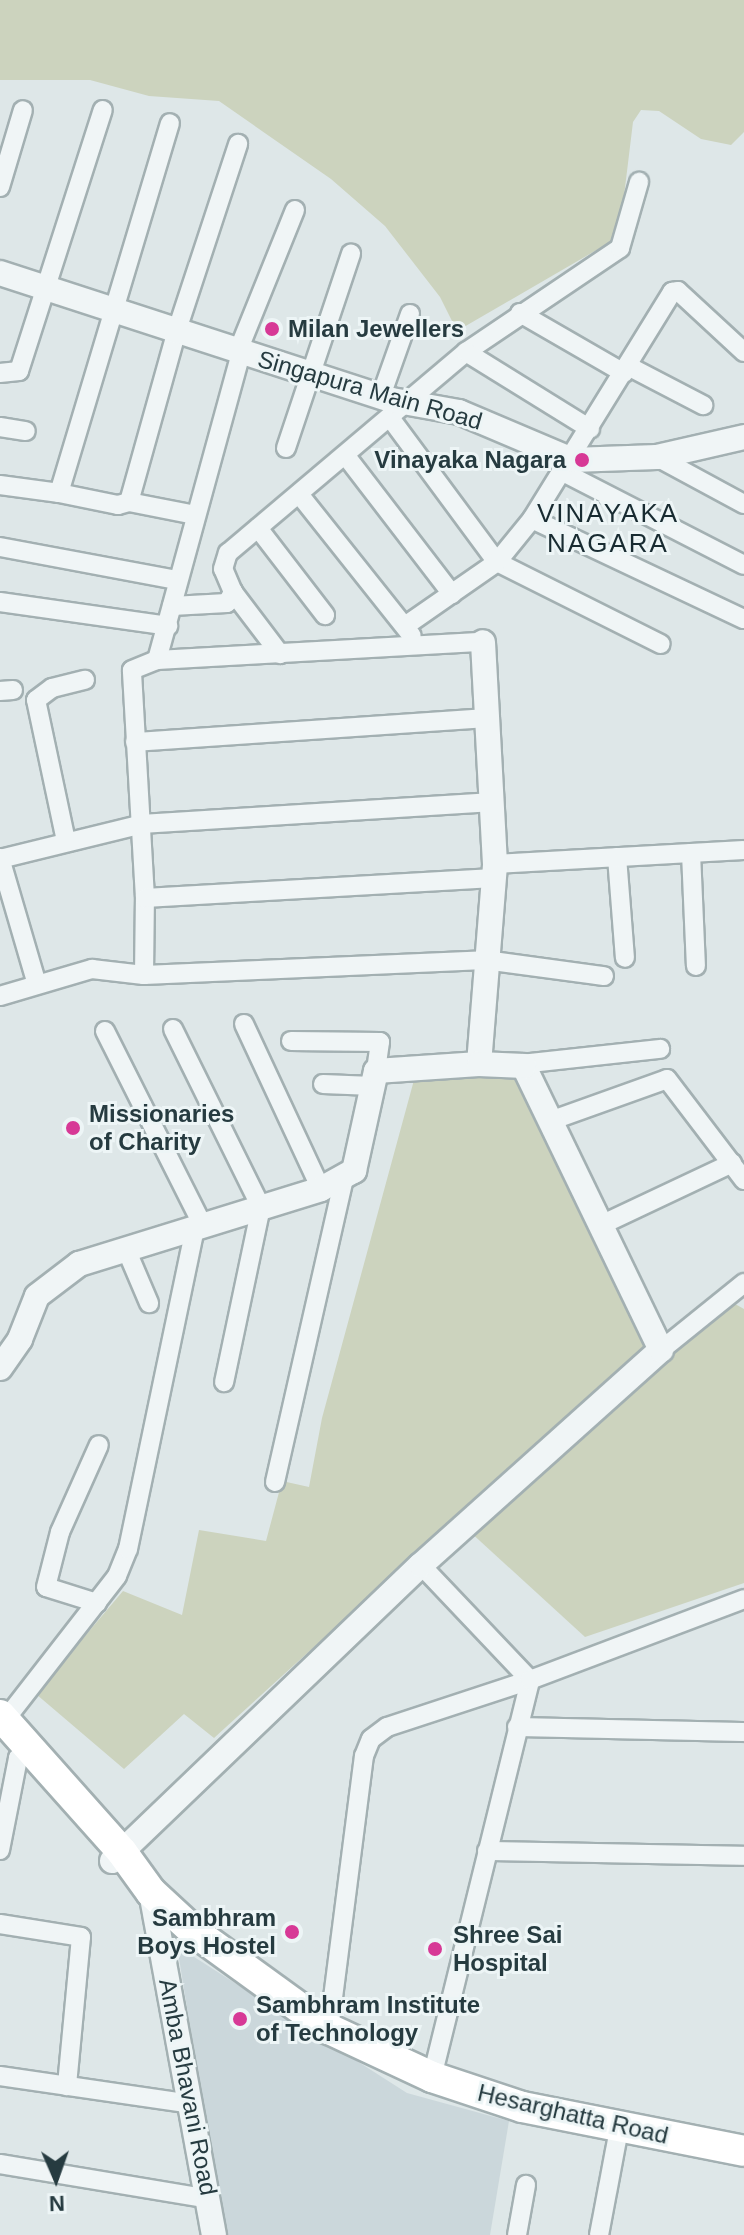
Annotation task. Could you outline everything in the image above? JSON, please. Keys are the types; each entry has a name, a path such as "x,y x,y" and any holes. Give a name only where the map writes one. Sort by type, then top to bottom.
{"main road":[{"name":"Hesarghatta Road","path":"11,1736 130,1870 192,1930 329,2029 432,2077 522,2107 619,2129 744,2151"}],"street":[{"path":"0,187 23,110"},
{"path":"0,373 19,371 103,110"},
{"path":"59,493 111,308 170,123"},
{"path":"129,502 177,330 238,144"},
{"path":"411,402 466,352 620,248 639,182"},
{"path":"157,660 168,626 176,580 240,352 295,210"},
{"path":"286,448 351,254"},
{"name":"Singapura Main Road","path":"0,273 310,375 386,408 411,402 459,412 567,466 657,457 744,437"},
{"path":"405,626 497,562 532,519 675,291 744,352"},
{"path":"520,313 626,369 703,405"},
{"path":"280,654 233,592 223,562 258,528 346,456 386,408 410,314"},
{"path":"466,352 590,429"},
{"path":"386,408 497,562 661,644"},
{"path":"0,427 26,431"},
{"path":"346,456 452,594"},
{"path":"657,457 744,504"},
{"path":"567,466 744,565"},
{"path":"0,485 118,505 129,502 195,515"},
{"path":"299,494 405,626 417,646"},
{"path":"532,519 744,619"},
{"path":"258,528 325,615"},
{"path":"0,547 176,580"},
{"path":"172,606 221,604 233,592"},
{"path":"0,602 168,626"},
{"path":"144,975 145,898 132,670 157,660 483,642 494,871 479,1064"},
{"path":"66,841 36,700 52,688 85,680"},
{"path":"135,742 489,718"},
{"path":"36,981 0,859 142,824 492,802"},
{"path":"145,898 494,871 617,857 744,850"},
{"path":"691,853 696,966"},
{"path":"617,857 625,958"},
{"path":"0,996 36,981 92,969 144,975 485,960 604,976"},
{"path":"244,1024 321,1189"},
{"path":"173,1029 261,1207 224,1382"},
{"path":"0,1850 11,1736 44,1663 97,1603 128,1549 199,1227 105,1031"},
{"path":"0,1368 20,1339 37,1296 79,1264 321,1189 344,1179 359,1163 380,1042 291,1041"},
{"path":"323,1084 479,1064 521,1064 660,1049"},
{"path":"521,1064 661,1350"},
{"path":"550,1121 667,1079 744,1180"},
{"path":"601,1225 732,1163"},
{"path":"275,1482 344,1179"},
{"path":"126,1249 149,1303"},
{"path":"130,1870 421,1565 661,1350 744,1283"},
{"path":"97,1603 46,1587 60,1532 99,1445"},
{"path":"421,1565 530,1680"},
{"path":"329,2029 364,1756 371,1739 387,1727 530,1680 744,1599"},
{"path":"432,2077 530,1680"},
{"path":"517,1727 744,1732"},
{"path":"487,1851 744,1856"},
{"name":"Amba Bhavani Road","path":"130,1870 191,2104 214,2235"},
{"path":"0,1924 81,1937 67,2086"},
{"path":"0,2076 191,2104"},
{"path":"599,2235 619,2129"},
{"path":"0,2164 209,2199"},
{"path":"517,2235 526,2185"}],"shaded area":[{"name":"Sambhram Institute of Technology","path":"177,1946 407,2093 509,2121 490,2235 224,2235"}],"green space":[{"path":"0,0 744,0 744,132 731,145 701,139 659,111 641,110 633,122 619,237 457,331 440,297 385,226 331,179 219,101 149,96 90,80 0,80"},
{"path":"519,1070 646,1345 214,1738 184,1714 124,1769 36,1694 123,1591 182,1615 199,1530 266,1541 282,1481 309,1487 322,1418 414,1080"},
{"path":"728,1300 744,1309 744,1583 585,1637 468,1530"}],"place":[{"name":"Milan Jewellers","path":"272,329"},
{"name":"Vinayaka Nagara","path":"582,460"},
{"name":"Missionaries of Charity","path":"73,1128"},
{"name":"Sambhram Boys Hostel","path":"292,1932"},
{"name":"Shree Sai Hospital","path":"435,1949"},
{"name":"Sambhram Institute of Technology","path":"240,2019"}],"district":[{"name":"VINAYAKA NAGARA","path":"608,529"}]}
